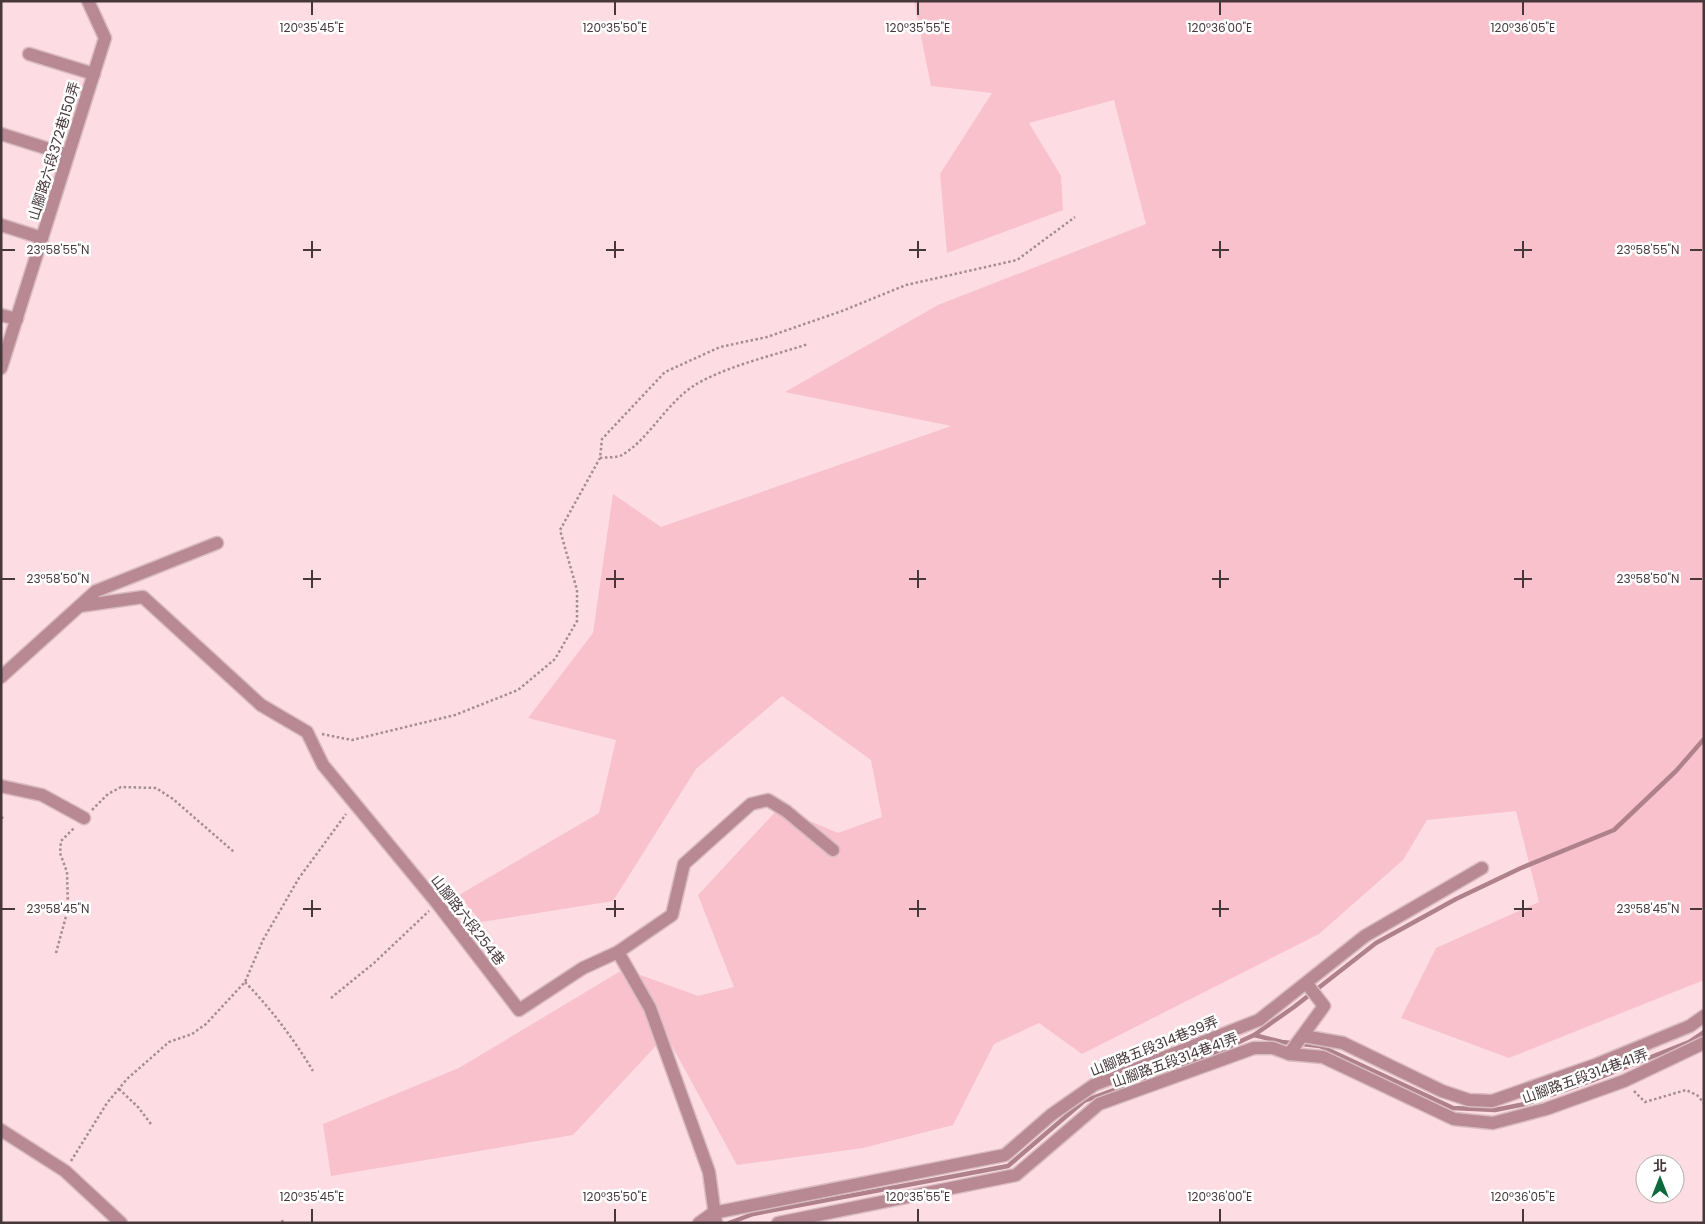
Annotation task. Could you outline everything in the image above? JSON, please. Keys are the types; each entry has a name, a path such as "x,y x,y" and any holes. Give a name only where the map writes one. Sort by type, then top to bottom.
{"lane":[{"name":"山腳路六段372巷150弄","path":"1,368 105,38 88,1"},
{"path":"29,54 94,74"},
{"path":"1,134 68,155"},
{"path":"1,225 42,238"},
{"path":"1,315 17,320"},
{"path":"1,676 96,591 217,543"},
{"path":"80,606 142,597 261,705 307,732"},
{"name":"山腳路六段254巷","path":"307,732 324,765 356,807 437,904 519,1010 583,968 618,952 672,915 684,864 751,804 768,800 786,810 834,850"},
{"path":"1,786 42,795 84,818"},
{"name":"山腳路五段314巷39弄","path":"699,1223 1005,1155 1051,1115 1094,1085 1259,1020 1307,984 1365,936 1482,868"},
{"path":"618,952 650,1008 709,1172 715,1218"},
{"path":"1289,1054 1324,1006 1307,984"},
{"path":"1303,1036 1343,1043 1442,1091 1470,1100 1492,1101 1595,1065 1690,1026 1704,1016"},
{"name":"山腳路五段314巷41弄","path":"778,1223 1016,1175 1099,1104 1254,1048 1273,1048 1289,1054 1322,1057 1454,1119 1493,1123 1546,1109 1624,1081 1704,1043"},
{"path":"1,1130 65,1171 121,1223"}],"path":[{"path":"307,732 352,740 455,715 518,690 555,659 577,621 577,590 560,530 600,458 602,439 665,372 720,347 767,337 842,311 906,285 1016,260 1075,217"},
{"path":"600,458 621,456 637,442 671,404 698,383 728,369 808,344"},
{"path":"56,953 68,909 67,872 60,853 62,841 108,794 121,787 156,788 173,799 234,852"},
{"path":"65,1171 107,1102 127,1078 169,1042 192,1034 206,1024 245,982 263,940 299,878 344,816 356,807"},
{"path":"1,817 5,819"},
{"path":"331,998 374,963 437,904"},
{"path":"245,982 287,1030 313,1071"},
{"path":"1624,1081 1645,1102 1686,1090 1697,1095 1704,1103"},
{"path":"119,1088 138,1107 151,1124"}],"shaded area":[{"path":"914,1 1704,1 1704,980 1509,1058 1401,1018 1436,948 1539,902 1516,811 1427,820 1403,860 1319,934 1082,1054 1039,1023 994,1044 953,1125 863,1148 737,1165 666,1035 573,1135 331,1176 323,1124 459,1068 624,969 698,996 734,987 698,895 779,808 838,833 882,817 871,760 782,696 696,769 613,901 481,922 459,895 599,813 616,740 528,718 593,633 613,494 661,527 951,426 785,392 938,305 1146,224 1114,100 1029,123 1061,176 1063,210 947,253 940,174 992,93 931,86"}],"waterway":[{"path":"1254,1035 1294,1007 1376,943 1456,899 1521,868 1614,830 1676,771 1704,739"},
{"path":"729,1223 753,1214 1008,1166 1084,1101 1220,1051 1254,1035 1282,1042 1320,1046 1453,1108 1495,1110 1525,1104 1591,1081 1689,1042 1704,1032"}]}
